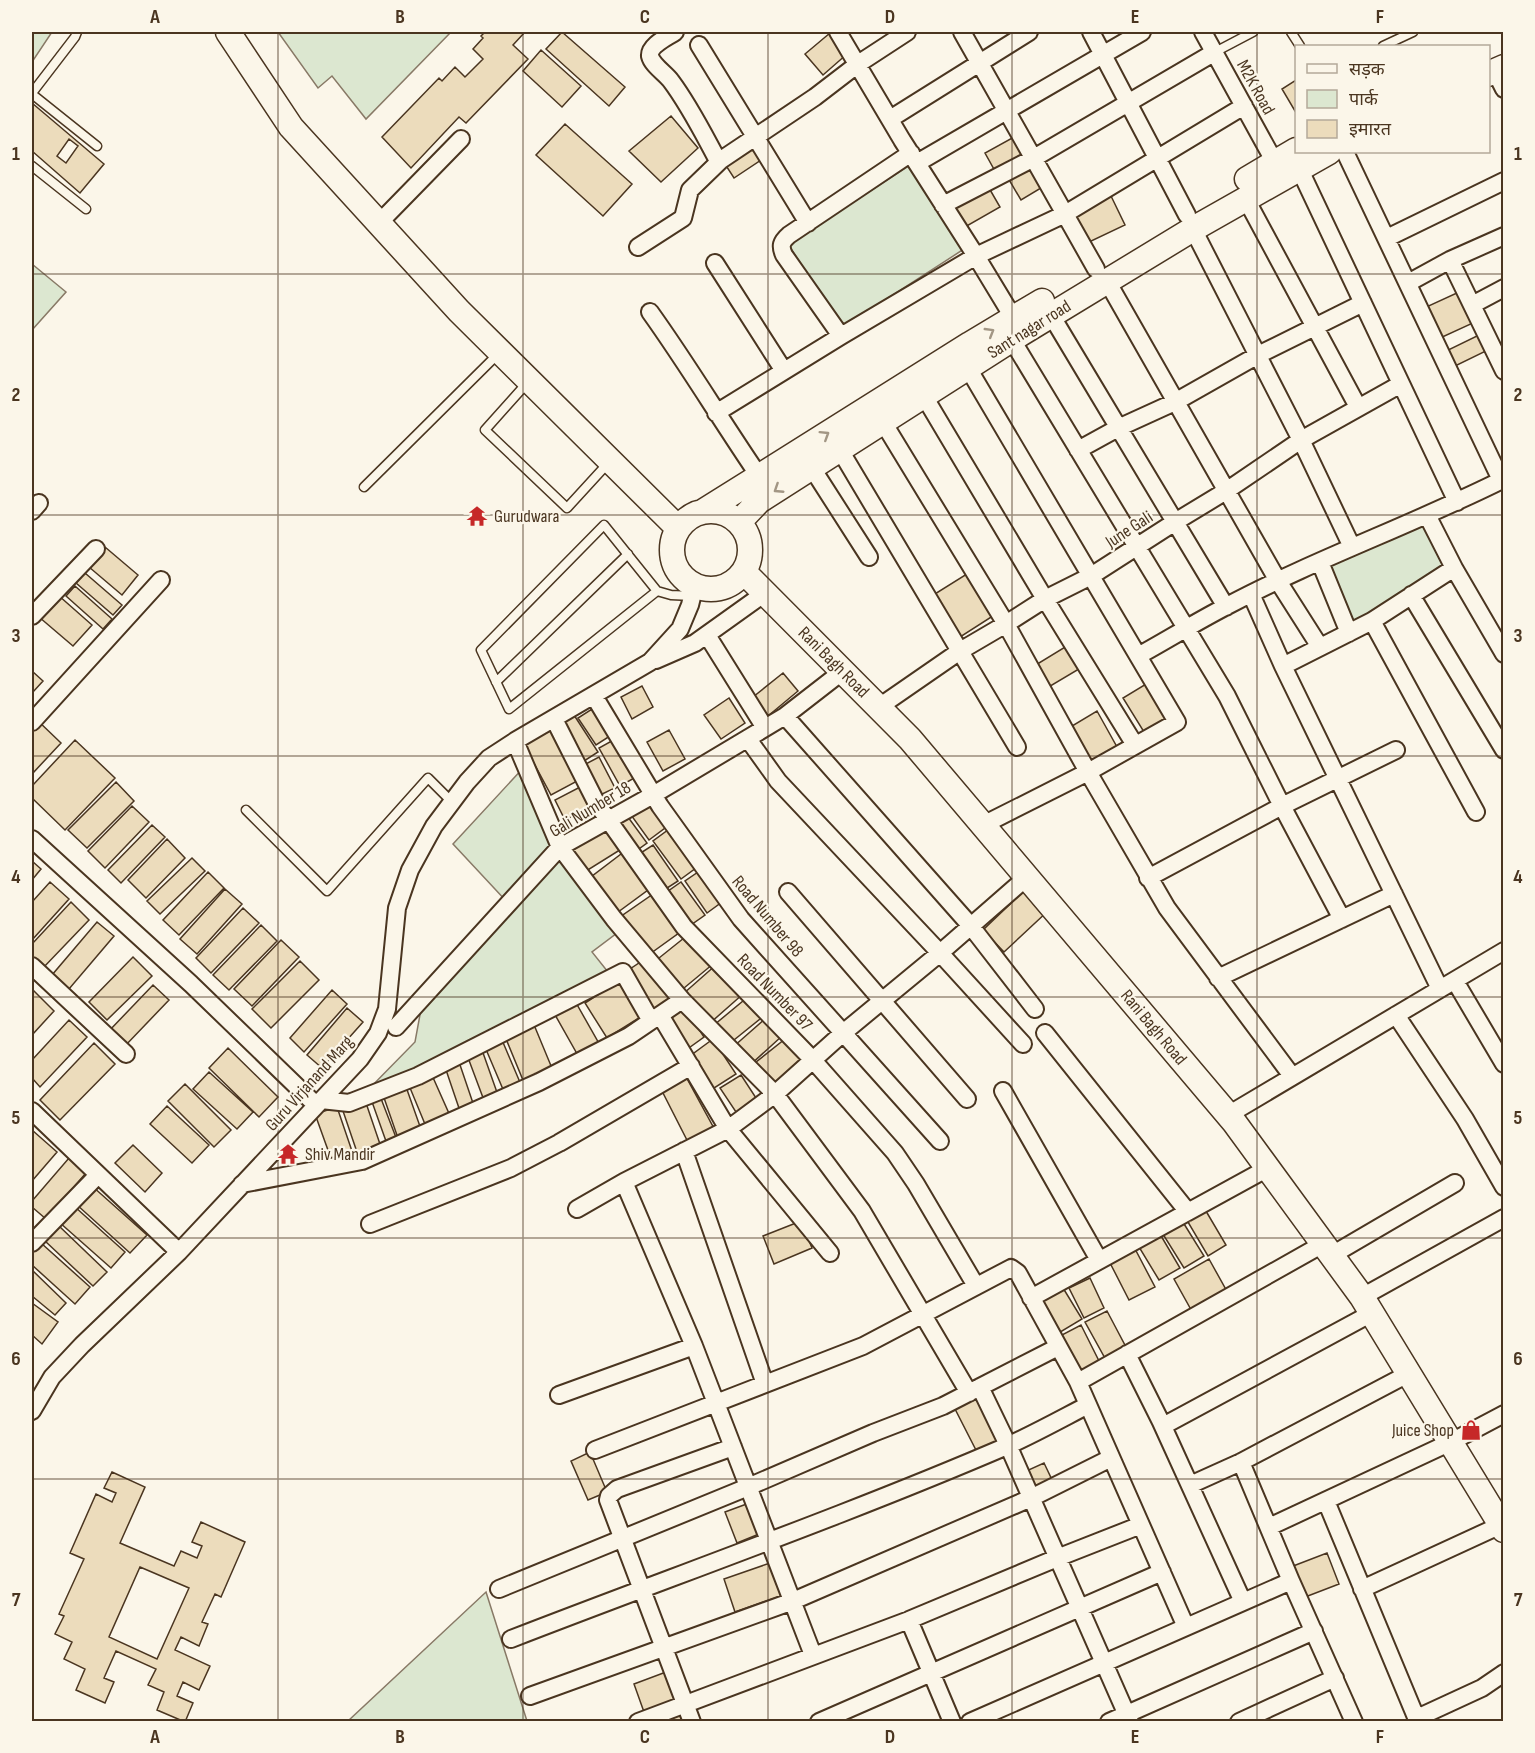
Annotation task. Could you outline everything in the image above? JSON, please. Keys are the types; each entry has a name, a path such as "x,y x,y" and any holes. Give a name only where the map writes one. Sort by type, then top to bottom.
{"street":[{"path":"228,32 291,127 459,311 678,528"},
{"path":"675,32 653,48 651,58 680,93 716,157 721,160"},
{"path":"838,32 890,120 976,256 1078,450 1227,696 1342,919"},
{"path":"638,247 683,218 690,190 721,160 907,32"},
{"path":"962,32 1278,581 1320,647"},
{"path":"890,120 1029,32"},
{"path":"1091,32 1301,440 1352,548"},
{"path":"841,336 784,255 781,249 782,242 808,223 914,158 1007,111 1102,53 1142,32"},
{"name":"M2K Road","path":"1203,32 1244,106 1288,164 1363,303 1457,502"},
{"path":"699,45 808,223"},
{"path":"943,205 1034,158 1215,52"},
{"path":"716,413 976,256 1065,214 1244,106"},
{"path":"379,223 461,139"},
{"name":"Sant nagar road","path":"704,511 759,476 1016,330 1101,275 1288,164 1326,153"},
{"path":"1138,657 1251,594 1502,480 1346,153"},
{"name":"Sant nagar road","path":"1190,222 1246,199 1288,164"},
{"path":"1387,238 1503,181"},
{"path":"1246,199 1358,408"},
{"path":"1408,283 1450,260 1503,236"},
{"path":"1450,260 1503,371"},
{"path":"715,263 784,371"},
{"name":"Sant nagar road","path":"739,522 759,501 968,368 1016,330 1051,315 1101,275"},
{"path":"1472,305 1503,288"},
{"path":"1078,450 1118,428 1175,402 1258,356 1363,303"},
{"path":"650,312 759,476"},
{"path":"1051,315 1226,607"},
{"path":"968,368 1177,722 1088,772 984,825"},
{"name":"June Gali","path":"879,707 960,651 1045,599 1091,576 1137,548 1301,440 1401,384"},
{"path":"924,396 1135,745"},
{"path":"883,422 1006,624 1148,878 1173,916 1292,1077"},
{"path":"840,450 1017,747"},
{"path":"812,468 869,557"},
{"path":"718,510 726,513 739,522 746,531 750,543 750,558 744,572 735,581 718,589 693,591 689,583 678,572 672,557 672,544 678,528 688,518 704,511 718,510"},
{"path":"1427,515 1503,654"},
{"path":"32,616 96,549"},
{"path":"1320,562 1349,633"},
{"path":"1283,666 1372,621 1454,568"},
{"name":"Rani Bagh Road","path":"744,572 910,739 1228,1115 1367,1305 1502,1528"},
{"path":"32,722 161,580"},
{"name":"Guru Virjanand Marg","path":"650,662 680,629 687,615 693,591"},
{"name":"Guru Virjanand Marg","path":"32,1411 52,1377 179,1252 360,1059 378,1033 387,1009 397,908 410,870 434,826 466,782 489,758 515,741 650,662 695,643 765,593"},
{"path":"1251,594 1283,666 1394,894 1447,985 1503,1063"},
{"path":"1411,595 1503,750"},
{"path":"1372,621 1476,812"},
{"path":"707,635 765,728"},
{"name":"Gali Number 18","path":"396,1027 560,847 653,795 785,716 843,671"},
{"name":"Road Number 98","path":"594,696 653,795 741,919 940,1141"},
{"path":"785,716 970,925 1035,1009"},
{"name":"Road Number 97","path":"554,719 597,804 684,927 812,1059 895,1153 916,1184 976,1286"},
{"path":"748,739 778,781 1023,1044"},
{"path":"515,741 560,847 614,919 682,1000 775,1095 862,1211 923,1315 975,1390 1008,1445 1128,1718"},
{"path":"1148,878 1282,806 1396,750"},
{"path":"32,839 319,1103 349,1103 418,1076 623,972 690,1066 728,1129 830,1253"},
{"path":"577,1209 624,1182 728,1129 775,1095 843,1032 1028,877"},
{"path":"788,892 967,1100"},
{"path":"1218,978 1394,894"},
{"path":"1228,1115 1503,951"},
{"path":"32,966 126,1054"},
{"path":"242,1184 362,1161 539,1082 629,1036 682,1000"},
{"path":"1396,1015 1465,1119 1497,1160 1503,1187"},
{"path":"1045,1033 1188,1212"},
{"path":"370,1224 511,1168 690,1066"},
{"path":"1003,1090 1099,1260"},
{"path":"32,1112 179,1252"},
{"path":"684,1151 765,1384"},
{"path":"1031,1298 1268,1168"},
{"path":"35,1233 98,1175"},
{"path":"624,1182 694,1346 813,1655"},
{"path":"1078,1382 1127,1354 1455,1183"},
{"path":"1163,1426 1367,1305 1503,1218"},
{"path":"595,1450 863,1346 1011,1268 1018,1273 1078,1382 1186,1627"},
{"path":"559,1395 694,1346"},
{"path":"499,1589 943,1406 1058,1347"},
{"path":"1127,1354 1163,1426 1243,1602"},
{"path":"1190,1485 1241,1462 1408,1374"},
{"path":"511,1639 770,1541 1008,1445 1088,1405"},
{"path":"1269,1527 1451,1442 1503,1414"},
{"path":"692,1722 608,1500 611,1492 733,1447"},
{"path":"530,1696 793,1601 1031,1498 1111,1458"},
{"path":"1241,1462 1354,1722"},
{"path":"1326,1501 1417,1720 1482,1688 1503,1673"},
{"path":"638,1722 909,1620 1141,1525"},
{"path":"1362,1589 1502,1528"},
{"path":"819,1722 1162,1572"},
{"path":"970,1722 1291,1581"},
{"path":"909,1620 952,1722"},
{"path":"1109,1722 1128,1718 1314,1631"},
{"path":"1239,1722 1335,1678"}],"lane":[{"path":"76,32 75,37 32,93 97,146"},
{"path":"1215,52 1253,32"},
{"path":"1291,32 1299,45"},
{"path":"1385,45 1413,32"},
{"path":"32,166 86,209"},
{"path":"364,487 500,352"},
{"path":"529,380 485,430 567,508 611,461"},
{"path":"657,591 509,710 481,650 604,525 657,591 671,595 693,591"},
{"path":"496,682 628,554"},
{"path":"246,810 327,891 428,778 452,802"}],"green space":[{"path":"32,32 52,32 32,62"},
{"path":"278,32 451,32 366,119 332,76 318,88"},
{"path":"910,165 964,249 842,328 788,244"},
{"path":"32,264 66,292 32,330"},
{"path":"1424,518 1449,568 1351,627 1325,563"},
{"path":"525,766 617,933 592,952 612,977 363,1095 415,1042 424,993 508,903 453,844"},
{"path":"486,1592 527,1721 348,1721"}],"building":[{"path":"485,32 525,32 513,45 528,59 466,123 459,117 411,168 382,137 439,78 442,81 455,67 465,77 483,59 473,49 483,38 481,36"},
{"path":"562,32 625,87 609,106 546,49"},
{"path":"830,33 847,54 823,75 805,54"},
{"path":"541,50 581,86 562,107 523,71"},
{"path":"1295,81 1295,111 1282,89"},
{"path":"32,103 104,164 80,193 32,151","holes":["69,139 78,146 66,163 57,156"]},
{"path":"671,116 698,148 661,182 629,151"},
{"path":"565,124 632,184 603,216 536,155"},
{"path":"1014,137 1024,155 995,171 985,153"},
{"path":"750,143 761,160 734,178 723,161"},
{"path":"1033,163 1046,185 1021,200 1008,178"},
{"path":"989,188 1000,207 965,227 954,208"},
{"path":"1111,196 1125,225 1087,243 1074,214"},
{"path":"1459,292 1473,323 1438,339 1424,308"},
{"path":"1481,334 1488,350 1451,368 1444,352"},
{"path":"105,547 138,575 122,595 89,567"},
{"path":"970,572 996,614 957,639 930,597"},
{"path":"85,573 122,605 113,615 76,583"},
{"path":"75,586 112,619 103,629 66,596"},
{"path":"58,595 92,625 73,646 39,617"},
{"path":"1070,644 1084,666 1047,688 1034,666"},
{"path":"32,671 43,681 33,692 32,690"},
{"path":"783,673 798,691 768,716 753,697"},
{"path":"1151,681 1171,715 1144,732 1123,698"},
{"path":"642,686 653,707 632,719 621,697"},
{"path":"729,698 745,723 721,739 704,715"},
{"path":"592,709 610,736 596,745 578,718"},
{"path":"1097,711 1117,747 1088,764 1067,729"},
{"path":"574,715 598,752 581,763 557,725"},
{"path":"36,719 61,743 32,774 32,724"},
{"path":"553,726 581,779 551,795 523,743"},
{"path":"669,730 685,759 663,771 647,742"},
{"path":"617,738 638,776 620,786 599,748"},
{"path":"75,740 115,778 65,830 32,798 32,786"},
{"path":"599,757 615,788 598,796 582,766"},
{"path":"116,782 134,801 87,848 68,830"},
{"path":"582,786 593,806 565,820 555,800"},
{"path":"651,800 669,825 649,840 631,815"},
{"path":"132,806 149,822 105,868 88,851"},
{"path":"625,813 647,843 636,851 614,822"},
{"path":"152,825 165,837 121,883 108,870"},
{"path":"605,826 623,848 583,873 567,849"},
{"path":"672,827 700,865 681,879 653,841"},
{"path":"167,839 185,858 146,898 128,880"},
{"path":"653,845 678,881 661,892 636,856"},
{"path":"625,851 652,887 614,915 587,880"},
{"path":"192,858 205,871 160,914 147,901"},
{"path":"32,861 41,869 32,880"},
{"path":"704,868 726,899 707,913 685,881"},
{"path":"208,872 224,888 179,935 163,920"},
{"path":"50,882 69,899 32,940 32,902"},
{"path":"681,882 705,915 688,927 664,894"},
{"path":"1028,887 1049,910 1004,952 983,930"},
{"path":"225,889 242,904 197,954 180,939"},
{"path":"656,892 683,930 647,956 620,917"},
{"path":"71,902 89,920 43,968 32,957 32,944"},
{"path":"243,908 259,923 211,973 196,958"},
{"path":"97,922 114,936 69,989 52,975"},
{"path":"261,925 277,941 229,990 213,975"},
{"path":"689,934 713,964 678,993 654,962"},
{"path":"281,940 299,957 252,1006 234,989"},
{"path":"133,957 152,976 107,1020 89,1002"},
{"path":"645,959 675,1001 653,1016 627,971"},
{"path":"300,961 319,980 271,1028 252,1009"},
{"path":"717,964 743,994 709,1024 683,994"},
{"path":"619,981 642,1016 607,1038 585,1003"},
{"path":"153,985 169,1000 124,1047 108,1032"},
{"path":"32,989 54,1011 32,1035"},
{"path":"332,990 347,1004 304,1052 290,1038"},
{"path":"749,996 765,1015 729,1044 714,1025"},
{"path":"575,1001 601,1047 580,1059 554,1013"},
{"path":"682,1003 704,1037 686,1050 665,1016"},
{"path":"347,1008 363,1022 322,1068 307,1055"},
{"path":"766,1018 782,1036 749,1066 733,1047"},
{"path":"69,1020 87,1037 40,1087 32,1078 32,1060"},
{"path":"532,1020 554,1073 525,1085 504,1034"},
{"path":"713,1039 736,1074 711,1090 690,1056"},
{"path":"785,1039 804,1062 773,1089 751,1066"},
{"path":"502,1040 522,1087 505,1094 485,1047"},
{"path":"94,1043 115,1064 60,1120 40,1100"},
{"path":"228,1048 278,1097 259,1117 209,1068"},
{"path":"482,1050 499,1098 485,1103 467,1055"},
{"path":"458,1059 475,1109 461,1114 444,1064"},
{"path":"209,1072 253,1112 237,1129 193,1089"},
{"path":"431,1073 451,1118 427,1129 408,1083"},
{"path":"685,1075 716,1132 690,1146 661,1089"},
{"path":"741,1075 760,1104 740,1118 720,1088"},
{"path":"185,1084 231,1130 214,1147 168,1101"},
{"path":"405,1084 422,1132 399,1141 382,1092"},
{"path":"380,1096 397,1140 387,1144 371,1099"},
{"path":"366,1103 382,1150 359,1158 343,1111"},
{"path":"167,1106 209,1145 192,1163 150,1124"},
{"path":"337,1107 354,1157 333,1164 315,1114"},
{"path":"32,1130 57,1152 32,1181"},
{"path":"133,1145 162,1173 145,1192 115,1163"},
{"path":"69,1158 86,1173 46,1219 32,1207 32,1201"},
{"path":"92,1186 147,1235 130,1253 76,1204"},
{"path":"74,1206 125,1252 111,1268 59,1222"},
{"path":"1203,1206 1226,1245 1208,1256 1185,1217"},
{"path":"1181,1219 1204,1256 1184,1268 1161,1231"},
{"path":"801,1221 812,1248 774,1264 763,1236"},
{"path":"59,1226 107,1272 93,1286 45,1241"},
{"path":"1157,1229 1180,1268 1159,1280 1136,1242"},
{"path":"41,1243 90,1287 75,1304 32,1265 32,1253"},
{"path":"1133,1245 1155,1287 1129,1300 1108,1259"},
{"path":"1209,1259 1229,1295 1194,1315 1174,1279"},
{"path":"32,1270 66,1303 55,1315 32,1296"},
{"path":"1090,1278 1104,1308 1084,1318 1069,1288"},
{"path":"1060,1283 1082,1319 1057,1334 1036,1297"},
{"path":"32,1303 58,1322 42,1344 32,1335"},
{"path":"1107,1311 1127,1349 1106,1360 1085,1322"},
{"path":"1081,1325 1099,1361 1077,1373 1058,1337"},
{"path":"976,1392 1002,1442 978,1454 953,1405"},
{"path":"590,1452 607,1492 588,1500 571,1461"},
{"path":"1044,1463 1054,1484 1034,1493 1024,1472"},
{"path":"112,1472 145,1487 120,1543 174,1566 181,1551 197,1558 202,1546 192,1542 201,1522 245,1542 221,1597 215,1594 202,1622 208,1624 199,1646 181,1637 175,1650 210,1666 199,1690 183,1682 177,1696 193,1703 185,1722 157,1710 164,1692 148,1685 156,1669 116,1651 104,1678 114,1682 105,1703 76,1690 85,1669 64,1659 72,1642 55,1634 64,1616 59,1614 84,1559 70,1553 96,1494 112,1502 116,1493 104,1488","holes":["140,1567 189,1588 157,1659 109,1637"]},
{"path":"752,1502 764,1532 737,1543 725,1512"},
{"path":"1327,1553 1339,1584 1300,1599 1288,1568"},
{"path":"770,1563 781,1596 735,1612 724,1579"},
{"path":"666,1672 676,1700 644,1712 634,1684"},
{"path":"680,1714 683,1722 663,1722"}],"place":[{"name":"Gurudwara","path":"477,516"},
{"name":"Shiv Mandir","path":"288,1154"},
{"name":"Juice Shop","path":"1471,1430"}]}
